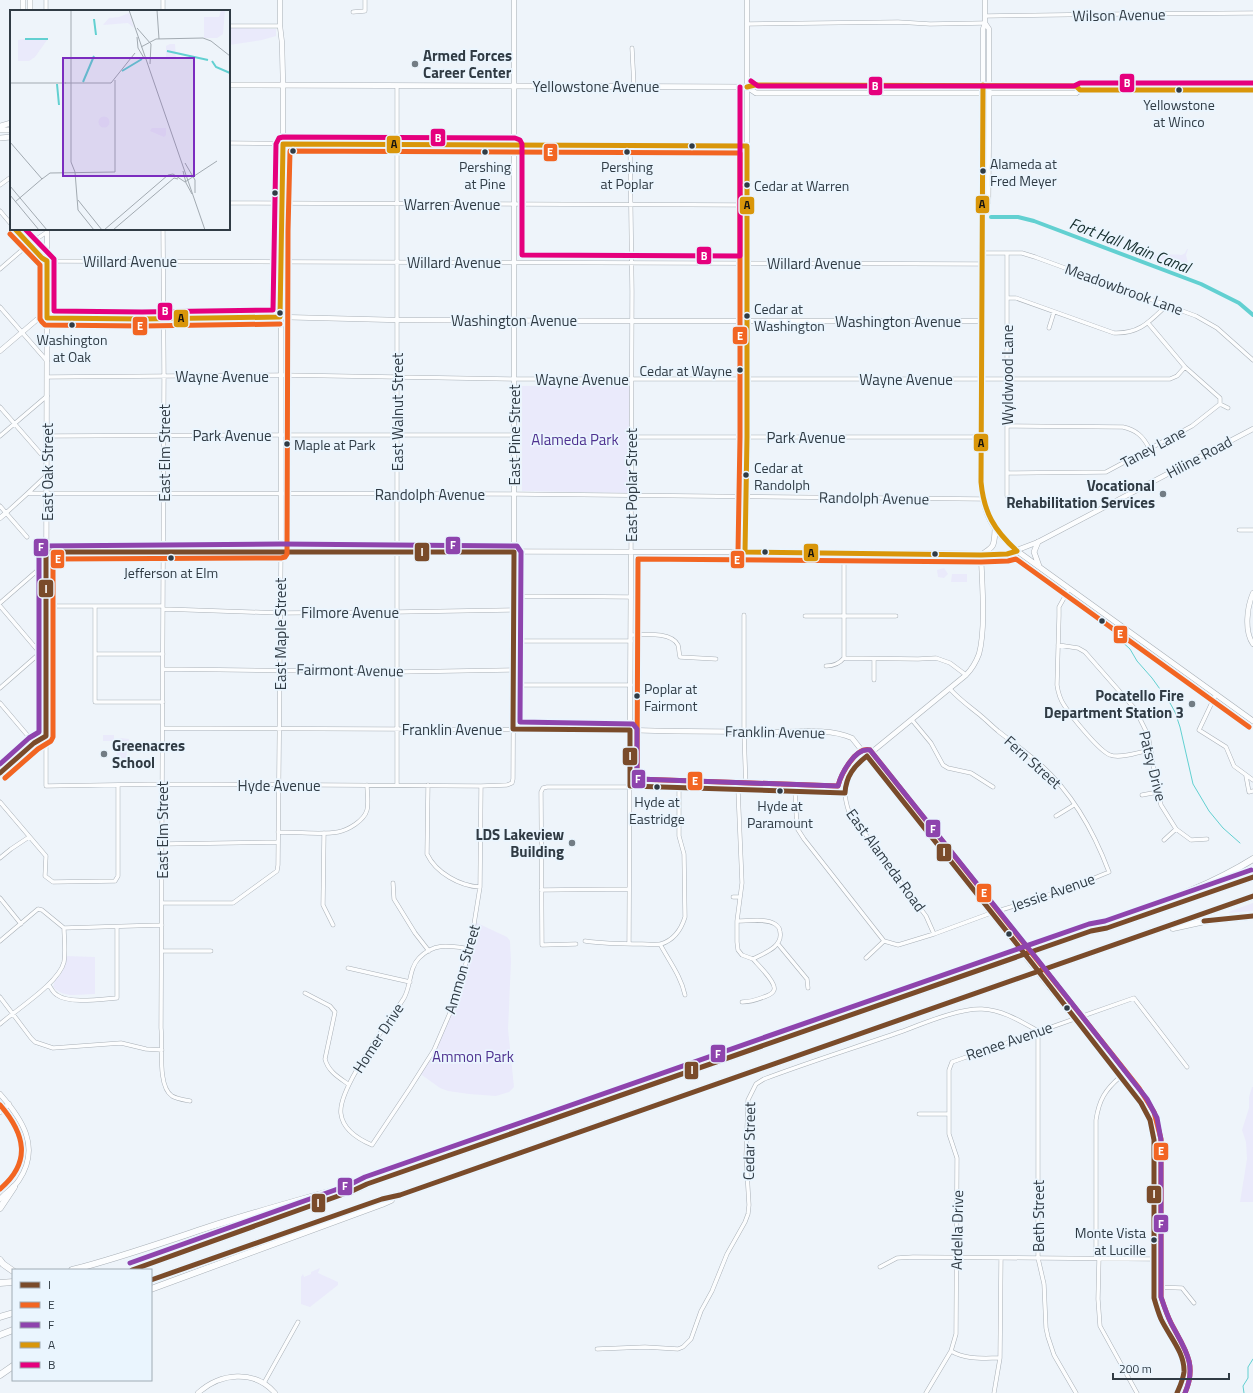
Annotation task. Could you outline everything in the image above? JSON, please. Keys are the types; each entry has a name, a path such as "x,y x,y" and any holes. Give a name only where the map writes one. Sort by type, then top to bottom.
{"highway":[{"path":"1091,931 1103,924 1178,896 1218,878 1253,859"},
{"path":"135,1269 352,1191 367,1184 1091,931 1107,928 1253,877"},
{"path":"152,1289 382,1204 400,1195 577,1132 1143,936 1253,896"},
{"path":"1143,936 1205,920 1253,916"},
{"path":"76,1269 258,1212 350,1186 367,1184"},
{"path":"0,1208 14,1187"},
{"path":"152,1280 382,1199 400,1195"},
{"path":"0,1260 12,1270"},
{"path":"0,1283 12,1282"},
{"path":"0,1317 12,1313"},
{"path":"0,1335 12,1330"},
{"path":"0,1375 12,1367"}],"main road":[{"name":"Yellowstone Avenue","path":"230,85 747,87 755,85 983,85 1076,86 1080,90"},
{"path":"983,85 981,321 982,499 995,530 1017,551 1253,721"},
{"path":"982,207 988,202 989,86"},
{"name":"Yellowstone Avenue","path":"747,87 756,93 1076,93 1080,90 1253,90"},
{"path":"0,126 10,123"},
{"path":"0,138 10,137"},
{"path":"981,555 994,546 995,530"},
{"path":"1038,542 1034,552 1039,566"}],"street":[{"name":"East Maple Street","path":"162,903 233,902 276,870 278,865 280,261 283,144 283,85 280,0"},
{"path":"354,12 365,11 365,0"},
{"name":"East Pine Street","path":"512,783 514,685 514,0"},
{"path":"745,552 747,437 747,0"},
{"path":"983,85 983,29 985,23 985,0"},
{"name":"Wilson Avenue","path":"985,16 1253,14"},
{"path":"747,24 893,22 930,24 985,23"},
{"path":"985,23 989,29 989,86"},
{"path":"230,26 280,26"},
{"path":"632,48 634,86"},
{"name":"East Walnut Street","path":"397,785 398,86"},
{"path":"230,143 747,146"},
{"name":"East Poplar Street","path":"629,944 628,889 632,436 630,146"},
{"path":"0,185 10,178"},
{"name":"Warren Avenue","path":"230,203 747,206"},
{"path":"0,211 10,223"},
{"path":"16,230 42,258 47,261"},
{"path":"0,269 47,230"},
{"name":"East Oak Street","path":"46,786 47,230"},
{"name":"East Elm Street","path":"163,230 164,435 161,1028 163,1078 166,1089 173,1096 190,1101"},
{"name":"Meadowbrook Lane","path":"982,253 1022,253 1196,316 1217,328 1253,360"},
{"name":"Wyldwood Lane","path":"1007,496 1008,253"},
{"name":"Willard Avenue","path":"47,261 982,264"},
{"path":"1008,298 1016,298 1114,333 1135,331 1148,323 1167,305"},
{"path":"0,307 47,361"},
{"path":"0,351 47,311"},
{"path":"1049,328 1054,312"},
{"name":"Washington Avenue","path":"47,318 280,317 397,320 981,321"},
{"path":"1148,323 1185,367 1220,398 1220,404 1228,408"},
{"name":"Wayne Avenue","path":"47,377 280,375 514,379 1170,379 1177,376 1185,367"},
{"path":"0,436 47,396"},
{"name":"Taney Lane","path":"1007,473 1106,472 1192,426 1220,404"},
{"path":"0,406 41,454 47,454"},
{"path":"1007,426 1123,427 1131,429 1139,434 1149,448"},
{"name":"Hiline Road","path":"46,552 397,551 1007,554 1038,542 1253,429"},
{"name":"Park Avenue","path":"47,436 514,435"},
{"name":"Park Avenue","path":"632,436 981,438"},
{"path":"0,518 47,476"},
{"name":"Randolph Avenue","path":"28,493 514,494 982,499"},
{"path":"0,506 27,537"},
{"path":"1239,530 1253,530"},
{"path":"826,666 832,666 840,663 844,658 844,553"},
{"name":"East Alameda Road","path":"934,934 926,916 849,812 845,802 845,793 847,778 855,766 950,689 974,666 981,642 981,555"},
{"path":"0,603 46,563"},
{"path":"1069,589 1059,607 1057,685 1058,692 1064,704 1099,747 1110,755 1121,756 1150,750"},
{"path":"1253,593 1248,623 1249,637 1253,644"},
{"path":"514,596 630,597"},
{"path":"0,606 40,654"},
{"name":"Filmore Avenue","path":"46,606 163,607 280,613 513,610"},
{"path":"95,606 95,702 163,702"},
{"path":"744,615 744,731 746,790"},
{"path":"805,616 896,616"},
{"path":"631,635 663,635 673,639 678,645 680,657 716,660"},
{"path":"513,641 630,641"},
{"name":"Patsy Drive","path":"1058,645 1078,648 1085,652 1135,709 1148,735 1158,792 1164,810 1176,829 1191,840 1207,839"},
{"path":"0,688 40,654 46,653"},
{"path":"95,654 163,654"},
{"path":"844,658 936,658 950,663 966,675"},
{"path":"874,659 874,680"},
{"name":"Fairmont Avenue","path":"163,669 279,669 397,672 513,670"},
{"path":"514,685 631,685"},
{"name":"Fern Street","path":"950,689 962,702 1042,766 1066,792 1086,821 1099,846 1109,872"},
{"path":"1216,694 1199,730 1226,747 1234,766 1253,780"},
{"path":"0,703 34,743"},
{"path":"912,720 931,743 943,766 971,773 984,780 993,788"},
{"name":"Franklin Avenue","path":"163,728 513,729 836,733 852,738 867,756"},
{"path":"0,773 34,743 46,736"},
{"path":"867,756 1145,1109 1150,1120 1154,1140 1154,1298 1161,1320 1176,1345 1185,1368 1184,1380 1178,1393"},
{"path":"1246,776 1249,792 1253,791"},
{"name":"Hyde Avenue","path":"46,786 163,784 481,786 507,785 512,783"},
{"path":"0,802 46,856 45,876 53,882 114,881 118,876 118,785"},
{"path":"278,832 324,833 344,830 360,821 365,816 367,810 368,785"},
{"path":"428,785 427,854 430,861 437,869 454,879 472,886 480,887"},
{"name":"Ammon Street","path":"380,1133 434,1050 456,999 470,949 480,887 481,786"},
{"path":"585,941 609,945 660,944 669,940 682,926 685,917 684,854 679,836 679,786"},
{"path":"576,944 542,945 541,792 543,788 679,786 738,790 845,793"},
{"path":"738,790 742,883 737,921 738,950 742,955 753,959 772,981 774,986 774,991 771,994 751,1002 742,1002"},
{"path":"795,792 797,828 804,840 884,941 866,958"},
{"path":"1142,795 1158,792"},
{"path":"1056,816 1074,805"},
{"path":"1164,840 1176,829"},
{"path":"324,833 324,905 333,925"},
{"path":"0,858 29,837"},
{"path":"162,844 278,842"},
{"name":"Jessie Avenue","path":"884,941 898,945 934,934 991,913 1060,891 1109,872"},
{"path":"393,883 394,899 415,933 429,952"},
{"path":"541,890 628,889"},
{"path":"733,897 740,897"},
{"path":"0,898 21,924"},
{"path":"0,941 38,909 42,910 64,928 162,925"},
{"path":"737,921 765,922 775,924 780,930 781,937 778,944 753,959"},
{"path":"49,985 56,994 64,998 77,1000 117,998 117,927"},
{"path":"0,1024 49,985 60,970 64,962 64,928"},
{"path":"660,944 672,966 678,973 685,995"},
{"path":"778,944 807,979 808,988"},
{"name":"Homer Drive","path":"380,1133 372,1145 360,1140 348,1130 343,1122 341,1114 341,1101 348,1084 405,996 414,967 419,958 442,945 470,949"},
{"path":"162,951 211,951"},
{"path":"348,968 410,982"},
{"path":"305,993 330,1006 335,1012 325,1059 327,1066 334,1074 348,1084"},
{"path":"0,997 35,1042 53,1048 121,1043 146,1049 162,1050"},
{"name":"Renee Avenue","path":"952,1062 1134,998 1188,1067"},
{"name":"Cedar Street","path":"597,1349 645,1347 678,1349 683,1347 691,1339 701,1311 712,1291 727,1254 748,1214 750,1205 746,1156 748,1137 747,1109 748,1100 756,1084 764,1079 825,1056 952,1014 971,1010 993,1010 1005,1014 1038,1031"},
{"name":"Beth Street","path":"1038,1031 1038,1258 1044,1284 1045,1323 1048,1337 1054,1355 1076,1393"},
{"name":"Ardella Drive","path":"926,1393 951,1351 956,1334 957,1158 949,1134 949,1070 952,1062"},
{"path":"1120,1077 1110,1086 1103,1097 1098,1108 1096,1120 1098,1320 1137,1393"},
{"path":"0,1094 17,1114 24,1128 29,1144 25,1170 14,1187 2,1192 0,1199"},
{"path":"0,1112 9,1104"},
{"path":"919,1114 949,1114"},
{"path":"880,1267 897,1258 1154,1259"},
{"path":"994,1393 1000,1358 1001,1258"},
{"path":"1154,1287 1182,1288 1194,1303"},
{"path":"264,1383 298,1322"},
{"path":"951,1351 969,1358 1000,1358"},
{"path":"198,1393 211,1383 230,1377 244,1377 264,1383 275,1393"}],"green space":[{"path":"230,28 276,29 276,36 262,40 230,45"},
{"path":"1187,249 1186,255 1188,263 1184,269 1153,258 1154,255 1182,255"},
{"name":"Alameda Park","path":"522,386 630,386 629,493 522,491"},
{"path":"944,568 948,574 944,578 938,577 937,570"},
{"path":"952,574 967,574 967,582 951,582"},
{"path":"103,735 114,735 114,741 103,741"},
{"path":"121,738 129,739 126,758 117,758 116,740"},
{"path":"1253,903 1253,911 1228,913 1231,911"},
{"name":"Ammon Park","path":"475,922 507,937 510,941 511,962 508,1029 514,1087 509,1092 496,1096 448,1091 440,1088 419,1073 434,1050 456,999"},
{"path":"66,956 95,957 95,994 67,994 58,991 53,987 55,980 63,970"},
{"path":"1252,1087 1253,1202 1240,1202 1247,1159 1246,1142 1242,1130 1249,1108 1249,1097"},
{"path":"320,1268 318,1273 338,1282 338,1285 310,1307 301,1304 301,1277 303,1274 304,1277"}],"waterway":[{"name":"Fort Hall Main Canal","path":"991,217 1018,217 1034,221 1201,284 1239,303 1253,315"},
{"path":"1107,628 1130,649 1137,661 1152,678 1170,703 1180,727 1193,784 1209,811 1223,828 1240,843"},
{"path":"1244,1393 1243,1386 1248,1378 1248,1367 1253,1359"}],"transit line":[{"name":"B","path":"751,81 758,86 1074,86 1080,83 1253,83"},
{"name":"A","path":"747,87 755,85 1076,86 1080,90 1253,90"},
{"name":"A","path":"983,85 981,482 985,503 996,528 1017,551"},
{"name":"B","path":"26,230 54,259 54,311 142,312 273,310 276,144 279,138 515,138 520,140 522,144 522,255 740,256 740,87"},
{"name":"A","path":"16,230 42,258 47,261 47,318 142,319 280,317 283,144 747,146 747,437 745,552 981,555 1007,554 1017,551"},
{"name":"E","path":"5,778 38,749 51,741 53,737 53,559 281,558 285,557 287,554 288,231 290,151 740,153 740,437 738,552"},
{"name":"E","path":"10,234 40,265 40,319 45,325 142,326 280,324"},
{"name":"F","path":"0,764 29,738 39,732 39,552 40,548 43,546 281,544 517,546 521,552 520,722 633,724 637,729 637,779 838,786 845,769 854,757 864,750 870,750 1037,959 1147,1099 1157,1118 1161,1140 1161,1297 1170,1320 1188,1356 1190,1373 1189,1383 1185,1393"},
{"name":"I","path":"0,773 34,743 46,736 46,552 514,552 513,729 630,730 630,786 845,793 849,776 858,764 867,756 1032,963 1141,1103 1150,1120 1154,1140 1154,1298 1161,1319 1179,1351 1184,1365 1183,1378 1177,1393"},
{"name":"E","path":"1185,1393 1189,1383 1190,1373 1188,1356 1170,1320 1161,1297 1161,1139 1154,1112 1139,1088 870,750 865,750 855,756 842,775 838,786 637,779 638,559 981,562 1008,561 1016,559 1249,727"},
{"name":"F","path":"130,1263 349,1185 365,1177 1089,924 1105,921 1251,870"},
{"name":"I","path":"135,1269 352,1191 367,1184 1091,931 1107,928 1253,877"},
{"name":"I","path":"152,1280 382,1199 400,1195 1253,896"},
{"name":"I","path":"1204,921 1253,916"},
{"name":"E","path":"0,1105 15,1127 21,1148 21,1158 17,1169 0,1189"}],"place":[{"name":"Armed Forces Career Center","path":"415,64"},
{"name":"Yellowstone at Winco","path":"1179,90"},
{"name":"Pershing at Pine","path":"485,152"},
{"name":"Pershing at Poplar","path":"627,152"},
{"name":"Alameda at Fred Meyer","path":"983,171"},
{"name":"Cedar at Warren","path":"747,185"},
{"name":"Cedar at Washington","path":"747,316"},
{"name":"Washington at Oak","path":"72,325"},
{"name":"Cedar at Wayne","path":"740,370"},
{"name":"Maple at Park","path":"287,444"},
{"name":"Cedar at Randolph","path":"746,475"},
{"name":"Vocational Rehabilitation Services","path":"1163,494"},
{"name":"Jefferson at Elm","path":"171,558"},
{"name":"Poplar at Fairmont","path":"637,696"},
{"name":"Pocatello Fire Department Station 3","path":"1192,704"},
{"name":"Greenacres School","path":"104,754"},
{"name":"Hyde at Eastridge","path":"657,787"},
{"name":"Hyde at Paramount","path":"780,791"},
{"name":"LDS Lakeview Building","path":"572,843"},
{"name":"Monte Vista at Lucille","path":"1154,1240"}]}
